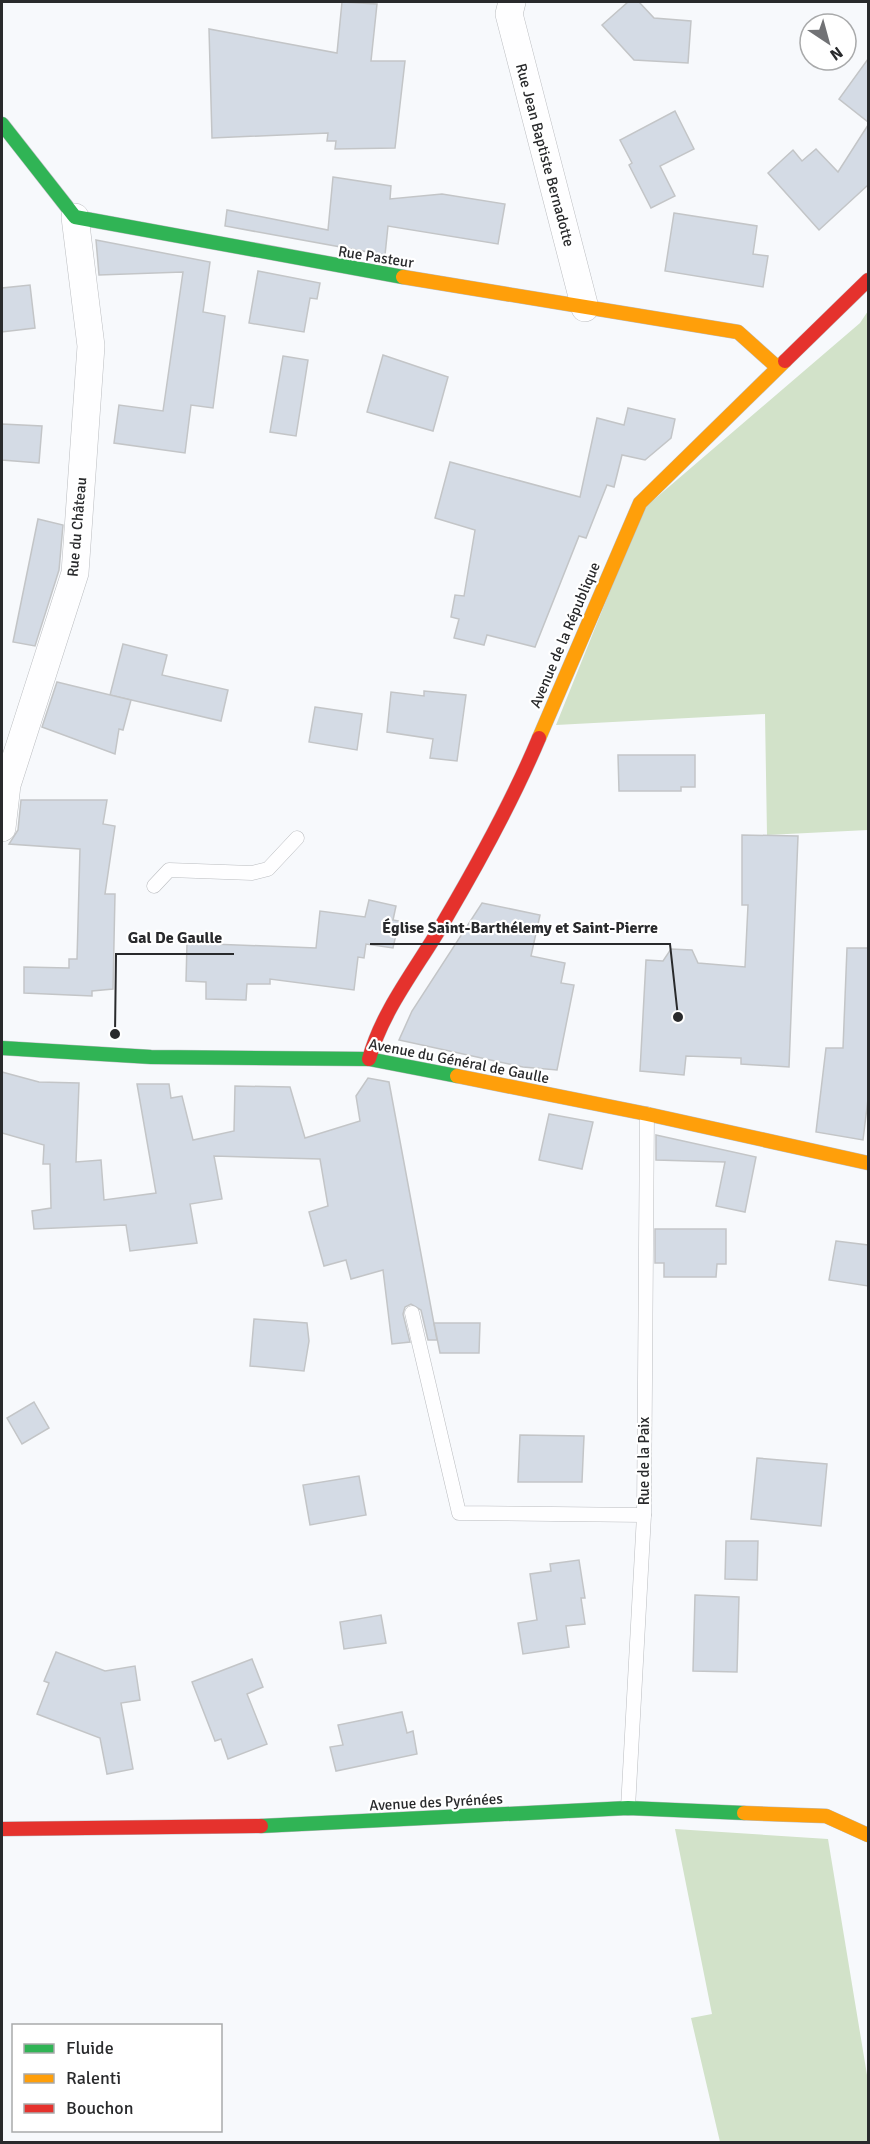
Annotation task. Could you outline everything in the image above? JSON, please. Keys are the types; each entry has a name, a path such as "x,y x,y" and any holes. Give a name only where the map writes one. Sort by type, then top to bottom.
{"street":[{"name":"Rue Jean Baptiste Bernadotte","path":"512,2 509,14 585,308"},
{"path":"2,124 75,217"},
{"name":"Rue Pasteur","path":"75,217 327,265 738,332 777,367"},
{"name":"Rue du Château","path":"2,828 7,785 75,573 91,346 75,217"},
{"name":"Avenue de la République","path":"369,1059 376,1034 451,910 519,785 640,503 868,280"},
{"name":"Avenue du Général de Gaulle","path":"2,1048 151,1057 369,1059 647,1114 868,1162"},
{"name":"Avenue des Pyrénées","path":"2,1829 318,1825 628,1808 826,1816 868,1835"}],"lane":[{"path":"154,885 169,870 252,873 268,869 297,838"},
{"name":"Rue de la Paix","path":"628,1808 644,1515 647,1114"},
{"path":"412,1313 459,1514 644,1515"}],"green space":[{"path":"868,311 868,830 767,835 765,714 556,725 643,509 860,323"},
{"path":"675,1829 828,1839 868,2081 868,2142 720,2142 691,2018 712,2014"}],"building":[{"path":"342,2 377,4 371,61 405,61 395,148 335,149 336,141 327,141 328,133 212,138 209,29 337,53"},
{"path":"628,2 639,2 654,18 691,21 688,63 634,60 602,25"},
{"path":"868,59 868,122 839,99"},
{"path":"675,111 694,149 660,166 675,196 651,208 629,165 632,163 620,140"},
{"path":"868,125 868,185 819,230 768,173 793,150 802,161 816,149 838,172"},
{"path":"333,177 391,186 390,199 442,194 505,204 498,244 388,226 385,255 225,226 227,210 328,230"},
{"path":"674,213 757,226 753,254 768,256 763,287 665,271"},
{"path":"96,240 210,262 203,312 225,316 213,408 191,405 185,453 114,443 119,405 163,411 183,272 99,275"},
{"path":"258,271 320,283 317,299 310,298 304,332 249,323"},
{"path":"30,285 35,328 2,332 2,288"},
{"path":"383,355 448,377 433,431 367,412"},
{"path":"283,356 308,360 296,436 270,432"},
{"path":"628,408 675,419 671,438 645,460 622,455 614,487 607,485 586,538 579,536 535,647 487,635 484,645 454,638 459,619 451,617 455,595 464,596 475,530 435,518 450,462 580,497 597,418 624,425"},
{"path":"2,424 42,426 39,463 2,460"},
{"path":"38,519 63,525 59,570 35,646 13,642"},
{"path":"123,644 167,655 162,675 228,690 221,721 110,695"},
{"path":"57,682 131,700 123,730 119,729 115,754 42,727"},
{"path":"424,691 466,695 457,761 430,758 433,739 387,732 391,692 424,696"},
{"path":"315,707 362,714 357,750 309,742"},
{"path":"618,755 695,755 695,787 681,787 681,791 619,791"},
{"path":"21,800 107,800 103,824 115,826 105,894 115,894 113,989 92,991 92,996 24,993 24,967 69,968 69,959 77,959 80,849 9,844 18,830"},
{"path":"742,835 798,836 789,1067 741,1064 741,1058 686,1056 684,1075 640,1071 646,960 663,961 671,949 692,950 698,963 745,967 748,905 742,905"},
{"path":"369,900 396,906 393,920 399,921 393,948 366,944 364,958 358,957 354,990 270,979 270,984 247,984 246,1000 206,999 206,982 186,981 187,943 316,948 320,911 365,917"},
{"path":"482,903 540,915 531,956 565,963 561,983 574,985 557,1070 523,1067 399,1040 412,1011"},
{"path":"847,948 868,948 868,1099 863,1140 816,1132 826,1048 843,1048"},
{"path":"2,1072 39,1082 79,1083 76,1162 101,1160 104,1200 156,1193 137,1084 169,1084 171,1098 182,1096 193,1140 234,1131 235,1086 290,1087 305,1138 360,1121 356,1096 368,1078 389,1082 437,1340 428,1340 421,1310 411,1304 405,1307 403,1314 410,1342 392,1344 383,1270 351,1279 346,1260 324,1266 309,1212 328,1206 320,1159 214,1156 222,1199 190,1204 197,1243 130,1251 126,1225 34,1229 32,1211 51,1208 50,1164 43,1164 44,1145 2,1133"},
{"path":"549,1114 593,1122 582,1169 539,1160"},
{"path":"656,1135 756,1157 745,1212 716,1206 725,1162 656,1160"},
{"path":"655,1229 726,1229 726,1264 717,1264 716,1277 664,1277 664,1263 655,1263"},
{"path":"836,1241 868,1245 868,1286 829,1280"},
{"path":"254,1319 307,1323 309,1341 304,1371 250,1366"},
{"path":"434,1323 480,1323 479,1353 440,1353"},
{"path":"34,1402 49,1428 22,1444 7,1418"},
{"path":"520,1435 584,1436 582,1482 518,1482"},
{"path":"757,1458 827,1464 821,1526 751,1519"},
{"path":"359,1476 366,1515 310,1525 303,1485"},
{"path":"726,1541 758,1541 757,1580 725,1579"},
{"path":"579,1560 585,1598 581,1598 585,1624 566,1626 569,1647 523,1654 518,1623 537,1620 530,1574 551,1571 550,1564"},
{"path":"695,1595 739,1597 737,1672 693,1671"},
{"path":"381,1615 386,1643 344,1649 340,1622"},
{"path":"56,1652 105,1671 135,1666 140,1700 121,1703 133,1769 107,1774 100,1738 37,1714 49,1683 44,1681"},
{"path":"252,1659 263,1687 247,1694 267,1744 228,1759 221,1739 215,1741 192,1682"},
{"path":"402,1712 407,1733 413,1731 417,1754 336,1771 330,1747 343,1745 338,1725"}],"traffic: fast":[{"path":"2,124 75,217 403,277"},
{"path":"2,1048 151,1057 369,1059 457,1076"},
{"path":"261,1826 628,1808 744,1813"}],"traffic: slow":[{"path":"403,277 738,332 777,367"},
{"path":"539,738 640,503 785,361"},
{"path":"457,1076 647,1114 868,1163"},
{"path":"744,1813 826,1816 868,1835"}],"traffic: jam":[{"path":"785,361 868,280"},
{"path":"369,1059 383,1022 484,852 539,738"},
{"path":"2,1829 261,1826"}],"place":[{"name":"Église Saint-Barthélemy et Saint-Pierre","path":"678,1017"},
{"name":"Gal De Gaulle","path":"115,1034"}]}
